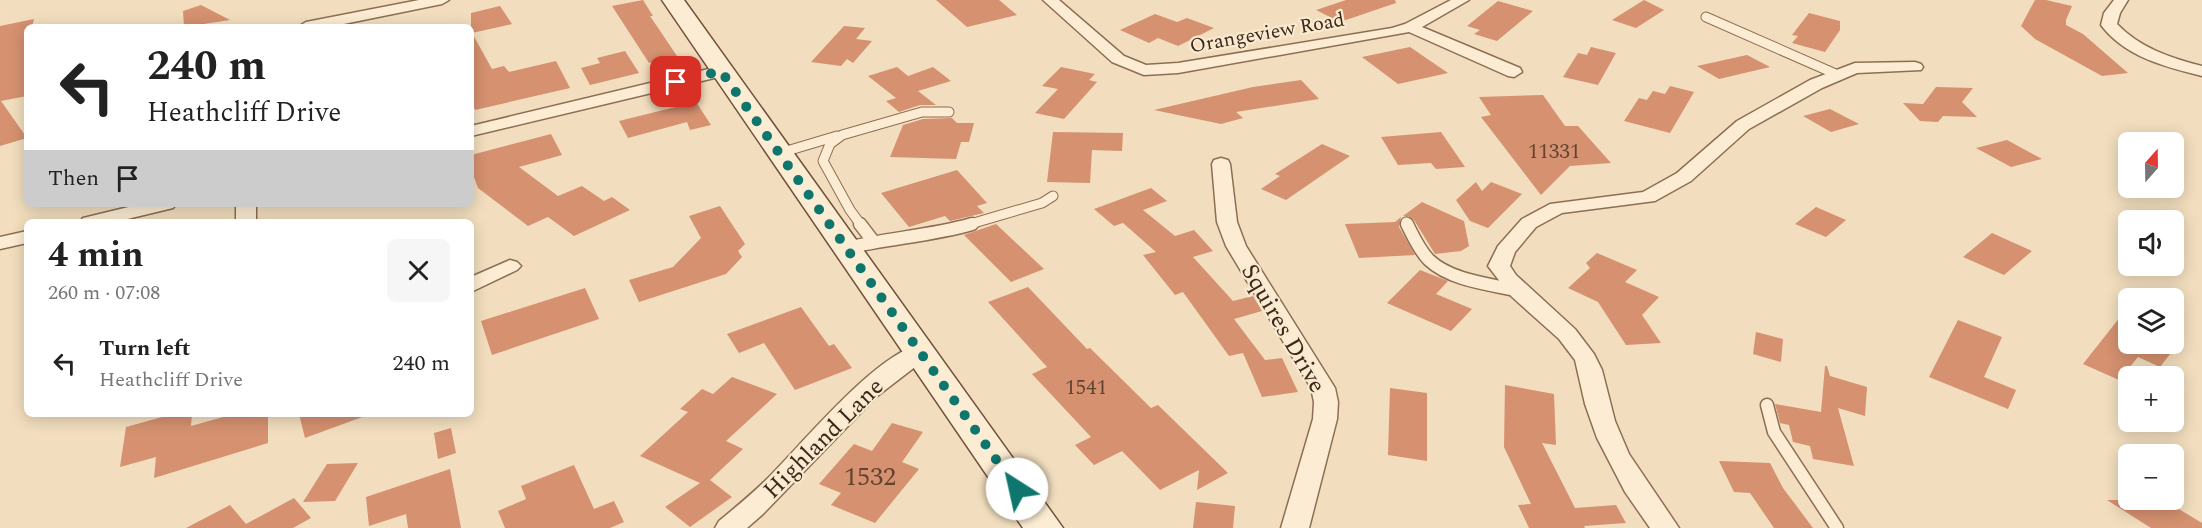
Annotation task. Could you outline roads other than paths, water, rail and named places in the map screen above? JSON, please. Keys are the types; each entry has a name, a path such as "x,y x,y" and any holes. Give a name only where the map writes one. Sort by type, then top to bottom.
{"street":[{"path":"317,24 389,5 442,0"},
{"path":"673,0 779,153 860,245 920,352 1044,528"},
{"name":"Orangeview Road","path":"1050,0 1118,59 1144,70 1178,68 1410,27 1462,0"},
{"path":"2121,0 2112,13 2109,26 2120,39 2136,48 2201,71"},
{"path":"1410,27 1514,72"},
{"path":"1665,528 1641,499 1614,449 1598,404 1587,360 1569,337 1516,290 1499,266 1505,250 1529,223 1557,208 1648,197 1684,177 1743,125 1816,84 1855,68 1915,67"},
{"path":"474,130 721,71"},
{"name":"Squires Drive","path":"1221,164 1227,222 1236,246 1323,388 1325,419 1295,528"},
{"path":"103,219 153,207"},
{"path":"0,243 24,238"},
{"path":"474,284 510,266"},
{"name":"Highland Lane","path":"729,528 750,512 848,409 893,368 920,352"}],"lane":[{"path":"1706,17 1838,75"},
{"path":"779,153 922,112 949,112"},
{"path":"842,135 830,144 823,161 850,210 860,245 951,230 1042,203 1053,196"},
{"path":"1406,222 1430,262 1488,284 1516,290"},
{"path":"1767,405 1774,432 1837,528"}]}
